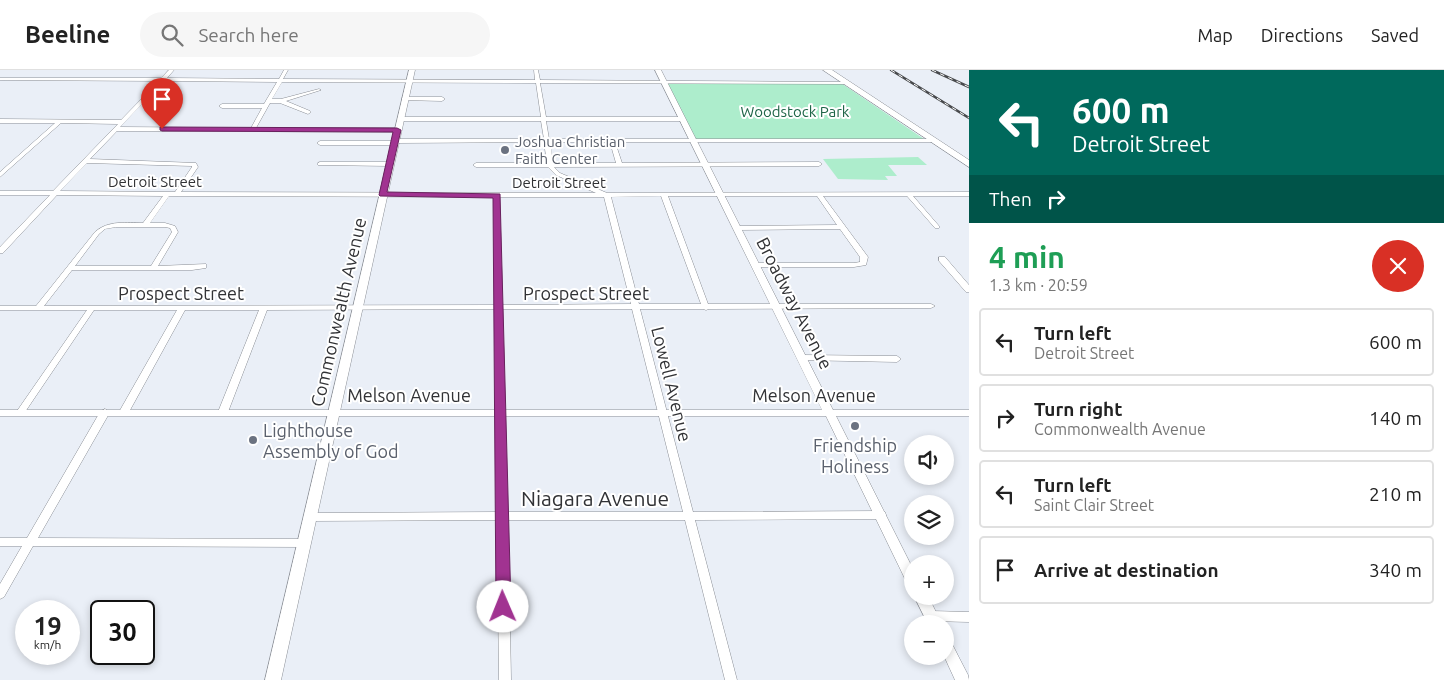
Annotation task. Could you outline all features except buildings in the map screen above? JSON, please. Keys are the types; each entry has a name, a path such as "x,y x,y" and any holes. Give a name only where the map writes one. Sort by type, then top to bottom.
{"main road":[{"path":"827,70 969,164"},
{"name":"Commonwealth Avenue","path":"273,680 410,76"}],"street":[{"path":"0,251 172,70"},
{"path":"253,129 286,70"},
{"path":"536,70 551,168 558,174 607,195"},
{"name":"Broadway Avenue","path":"658,70 904,562"},
{"path":"0,79 281,80 410,76 538,82 846,83"},
{"path":"222,106 269,103 319,90"},
{"path":"404,99 442,99"},
{"path":"281,101 308,112"},
{"path":"320,143 397,133 543,119 682,119"},
{"path":"0,126 3,121 123,122"},
{"path":"0,175 60,122"},
{"path":"116,129 253,129 546,140 932,140"},
{"path":"612,140 619,164"},
{"path":"85,162 194,164 195,167 177,194"},
{"path":"320,164 390,164"},
{"path":"476,165 819,164"},
{"name":"Detroit Street","path":"0,193 383,195 969,194"},
{"path":"145,225 167,194"},
{"path":"497,195 505,680"},
{"name":"Lowell Avenue","path":"607,195 731,680"},
{"path":"664,195 706,308"},
{"path":"755,265 854,265 864,262 864,257 819,195"},
{"path":"909,195 937,227"},
{"path":"38,308 97,233 103,228 116,225 166,225 173,227 175,232 153,268"},
{"path":"737,228 842,227"},
{"path":"942,258 969,290"},
{"path":"70,268 203,266"},
{"name":"Prospect Street","path":"1,309 777,308 931,306"},
{"path":"20,413 92,308"},
{"path":"124,412 182,308"},
{"path":"223,412 264,308"},
{"path":"802,358 897,359"},
{"name":"Melson Avenue","path":"0,412 969,412"},
{"path":"0,594 105,412"},
{"name":"Niagara Avenue","path":"310,517 881,515"},
{"path":"0,542 304,543"},
{"path":"954,618 969,616"},
{"path":"954,662 963,680"}],"green space":[{"name":"Woodstock Park","path":"666,83 841,83 924,139 695,139"},
{"path":"918,157 927,165 888,165 897,176 885,176 888,180 838,179 823,159"}],"railway":[{"path":"891,70 969,118"},
{"path":"932,70 969,87"}],"place":[{"name":"Joshua Christian Faith Center","path":"505,150"},
{"name":"Friendship Holiness","path":"855,426"},
{"name":"Lighthouse Assembly of God","path":"253,440"}],"route":[{"path":"162,129 397,130 383,195 497,195 503,607"}]}
